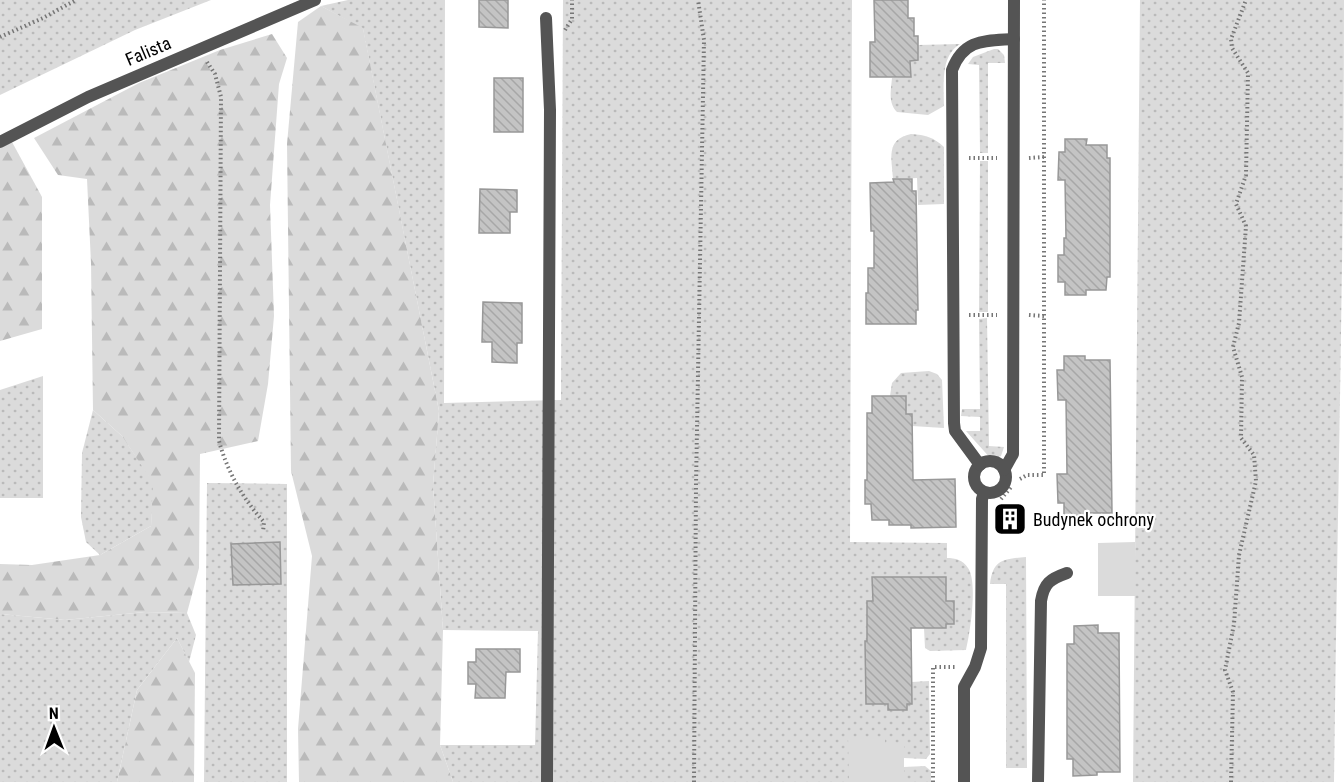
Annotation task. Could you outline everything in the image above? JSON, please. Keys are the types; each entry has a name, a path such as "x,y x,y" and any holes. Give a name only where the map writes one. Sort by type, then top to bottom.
{"lane":[{"name":"Falista","path":"0,142 88,96 315,0"},
{"path":"1004,470 1013,454 1014,0"},
{"path":"546,18 550,110 547,782"},
{"path":"980,465 956,431 954,423 952,70 956,60 970,45 984,41 1014,39"},
{"path":"988,461 995,462 1004,470 1006,481 1003,487 994,493 984,493 978,488 974,477 980,465 988,461"},
{"path":"964,782 964,687 975,667 981,648 982,499 984,493"},
{"path":"1038,782 1041,601 1043,588 1050,579 1067,573"}],"path":[{"path":"0,37 76,0"},
{"path":"694,782 696,484 704,40 698,0"},
{"path":"999,502 1027,475 1044,475 1044,0"},
{"path":"1231,782 1233,692 1225,670 1234,624 1239,555 1256,481 1254,455 1241,438 1242,377 1233,347 1239,323 1246,226 1236,204 1246,175 1248,73 1232,48 1231,39 1246,0"},
{"path":"188,53 205,59 215,74 221,97 219,441 224,459 248,504 264,522 263,532"},
{"path":"933,782 933,667 975,667"}],"green space":[{"path":"0,0 211,0 135,30 0,95"},
{"path":"348,0 445,0 444,403 561,400 563,0 852,0 850,542 947,543 947,558 959,560 966,565 972,584 972,608 966,650 930,651 925,648 924,628 945,628 954,601 946,601 872,577 873,601 867,601 867,623 871,641 865,641 866,704 888,704 889,710 906,710 907,704 912,704 912,682 929,681 930,754 926,759 904,758 904,743 885,743 884,737 849,737 849,782 453,782 440,745 535,745 538,631 443,630 433,485 439,411 363,29 321,6"},
{"path":"1140,0 1344,0 1334,782 1133,782"},
{"path":"321,6 363,28 439,411 433,485 443,630 440,745 453,782 299,782 298,729 312,556 291,471 287,144 298,22"},
{"path":"272,34 287,58 279,84 270,205 274,316 268,384 258,441 200,454 199,568 187,613 145,612 65,620 0,614 0,564 32,565 100,555 151,526 153,483 122,436 93,410 91,263 87,179 58,175 34,138 139,83 220,50"},
{"path":"960,44 954,49 946,63 944,106 928,115 897,112 891,100 892,78 911,77 910,61 918,60 918,45"},
{"path":"998,49 1004,55 1005,63 988,63 988,153 980,153 979,65 968,64 973,57"},
{"path":"911,134 929,137 944,147 944,204 918,205 917,178 893,179 891,157 894,145 903,137"},
{"path":"12,142 42,197 42,329 0,341 0,148"},
{"path":"980,161 988,161 988,312 979,312"},
{"path":"987,318 989,446 1004,447 1001,456 992,460 966,431 980,431 980,417 961,416 962,409 980,409 979,319"},
{"path":"929,371 937,374 942,380 944,428 912,426 912,414 906,414 906,396 890,396 892,383 901,373"},
{"path":"43,376 43,498 0,498 0,390"},
{"path":"93,410 122,436 154,483 151,526 100,555 86,542 81,517 82,453"},
{"path":"207,483 287,484 287,782 204,782"},
{"path":"1135,542 1135,596 1098,596 1098,543"},
{"path":"1026,557 1027,768 1006,768 1006,584 990,584 994,570 1001,562"},
{"path":"145,612 187,613 196,635 189,662 177,638 137,690 117,782 0,782 0,614 65,620"},
{"path":"177,638 195,673 194,782 117,782 137,690"},
{"path":"848,737 885,737 885,743 904,743 904,782 849,782"},
{"path":"925,766 931,771 931,782 904,782 904,767"}],"building":[{"path":"479,0 508,0 508,28 479,27"},
{"path":"874,0 908,0 908,18 914,18 914,36 918,36 918,60 910,61 911,77 870,77 870,42 875,42"},
{"path":"494,78 523,78 523,132 494,132"},
{"path":"1065,139 1087,139 1086,145 1107,145 1107,158 1110,158 1110,277 1107,277 1106,290 1086,290 1086,295 1065,295 1065,282 1058,282 1058,255 1064,255 1064,238 1066,238 1065,180 1058,180 1059,152 1065,152"},
{"path":"893,179 912,179 912,191 916,191 918,310 916,310 916,324 866,324 868,268 874,268 870,183 894,182"},
{"path":"480,189 517,190 517,212 510,212 510,233 479,233"},
{"path":"483,302 522,303 522,343 517,343 517,363 492,362 492,342 482,342"},
{"path":"1064,356 1085,356 1085,360 1110,360 1112,513 1064,516 1064,503 1058,503 1057,474 1067,474 1066,400 1058,400 1057,370 1064,370"},
{"path":"872,396 906,396 906,414 912,414 913,480 955,479 956,527 911,528 911,525 889,525 889,520 872,520 871,504 865,504 865,480 867,480 867,413 872,413"},
{"path":"280,542 281,584 233,585 231,544"},
{"path":"872,577 946,577 946,601 954,601 954,624 946,624 946,628 911,628 912,704 907,704 907,710 888,710 888,704 866,704 865,641 867,641 867,601 873,601"},
{"path":"1098,625 1098,633 1119,633 1120,772 1097,772 1097,775 1073,776 1073,759 1067,759 1067,644 1074,644 1074,626"},
{"path":"476,649 520,649 520,672 506,672 505,698 475,698 476,684 468,684 468,662 476,662"}],"place":[{"name":"Budynek ochrony","path":"1010,519"}]}
